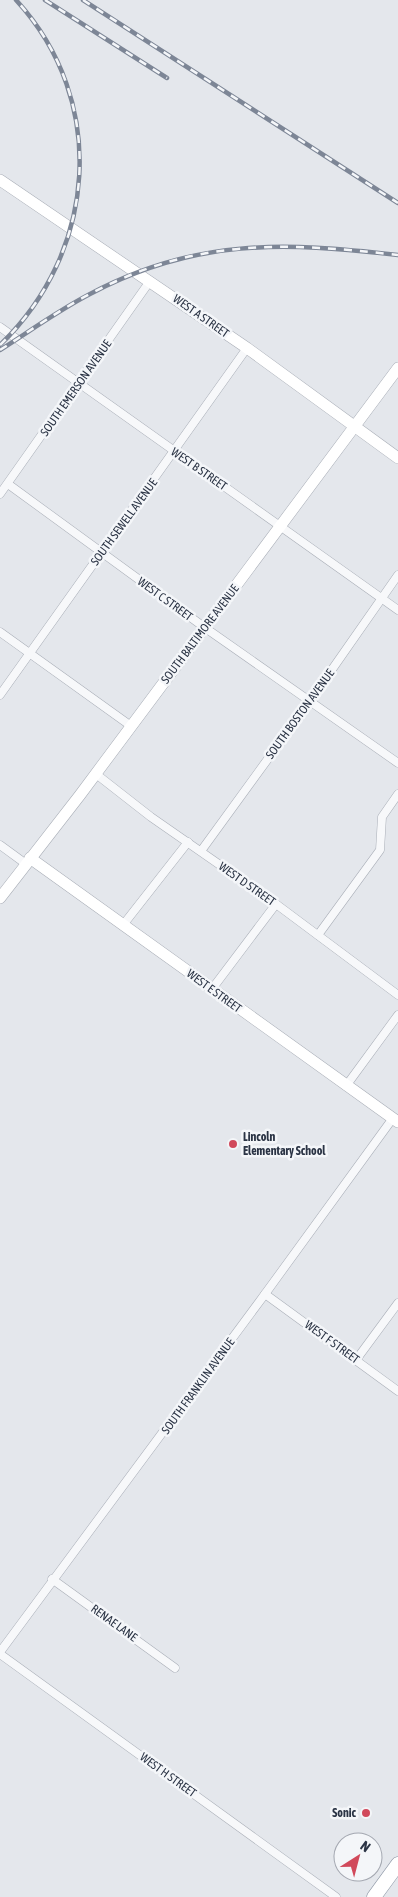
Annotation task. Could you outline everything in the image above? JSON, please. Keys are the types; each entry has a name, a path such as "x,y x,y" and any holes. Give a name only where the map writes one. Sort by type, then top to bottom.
{"highway":[{"path":"374,1897 398,1864"}],"street":[{"name":"WEST A STREET","path":"0,180 247,348 398,458"},
{"name":"SOUTH EMERSON AVENUE","path":"0,494 80,384 150,281"},
{"name":"WEST B STREET","path":"0,327 398,610"},
{"name":"SOUTH SEWELL AVENUE","path":"0,695 247,348"},
{"name":"SOUTH BALTIMORE AVENUE","path":"0,898 96,774 398,368"},
{"name":"WEST C STREET","path":"8,484 204,627 398,763"},
{"name":"SOUTH BOSTON AVENUE","path":"201,851 310,701 398,575"},
{"path":"0,632 131,726"},
{"name":"WEST D STREET","path":"96,774 398,995"},
{"path":"318,935 380,850 382,818 398,794"},
{"path":"123,926 188,842"},
{"name":"WEST E STREET","path":"0,846 28,861 123,926 395,1120"},
{"path":"212,989 276,904"},
{"path":"346,1086 398,1015"},
{"name":"SOUTH FRANKLIN AVENUE","path":"0,1653 52,1579 395,1120"},
{"name":"WEST F STREET","path":"265,1294 398,1391"},
{"path":"356,1360 398,1303"},
{"name":"RENAE LANE","path":"52,1579 175,1668"},
{"name":"WEST H STREET","path":"0,1653 336,1897"}],"railway":[{"path":"0,345 32,308 56,266 72,222 79,175 77,129 66,83 46,40 16,0"},
{"path":"45,0 167,78"},
{"path":"83,0 398,203"},
{"path":"0,350 78,300 129,276 166,262 241,249 278,247 317,248 398,255"}],"place":[{"name":"Lincoln Elementary School","path":"233,1144"},
{"name":"Sonic","path":"366,1813"}]}
